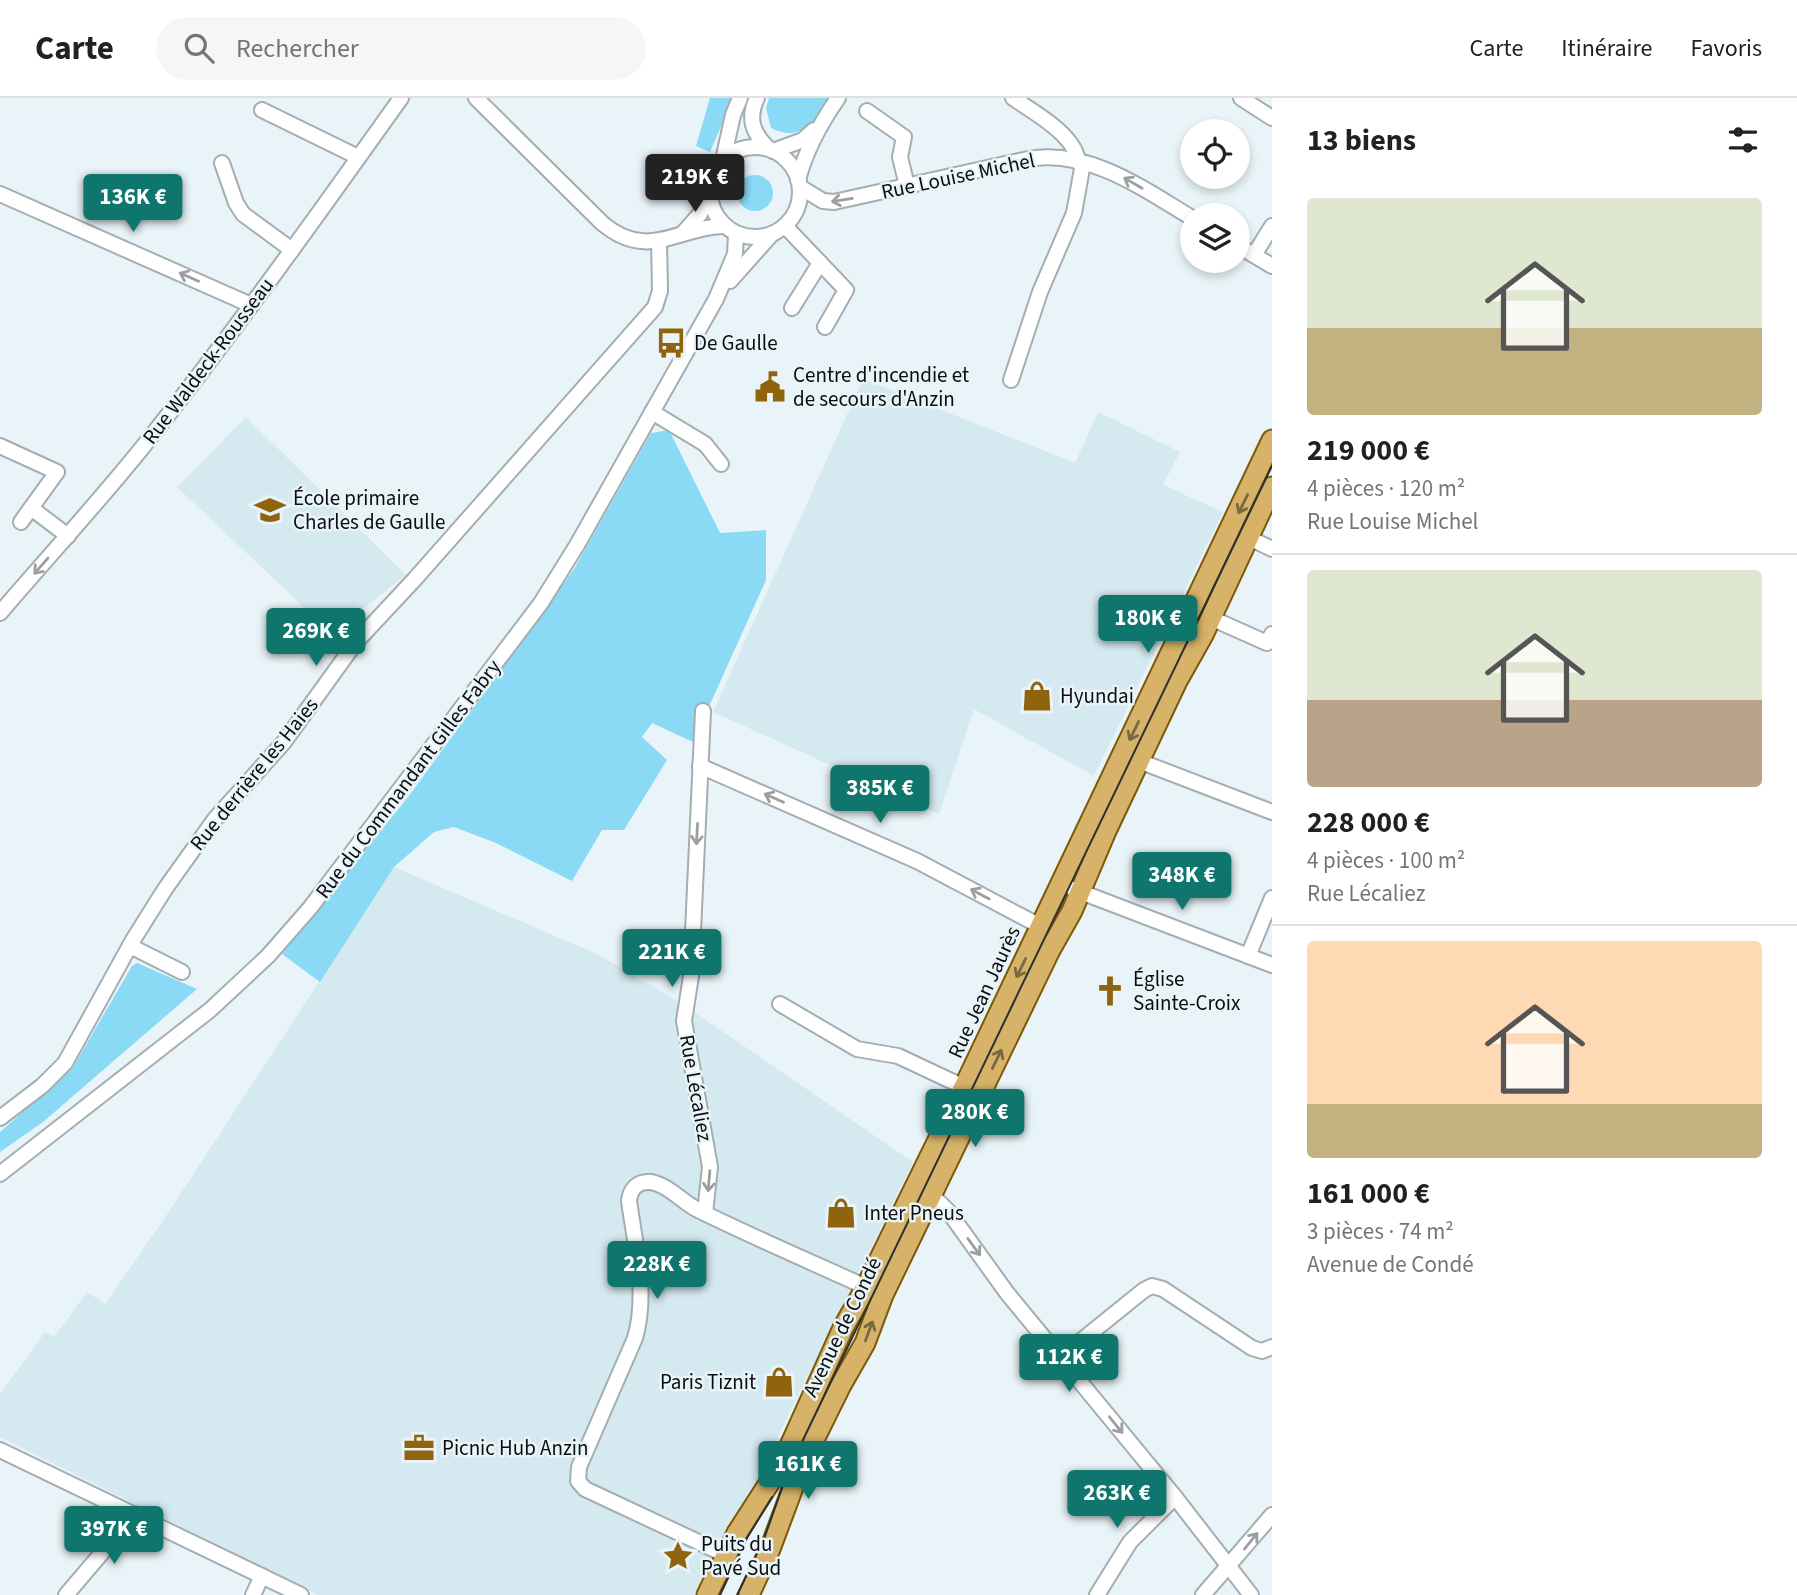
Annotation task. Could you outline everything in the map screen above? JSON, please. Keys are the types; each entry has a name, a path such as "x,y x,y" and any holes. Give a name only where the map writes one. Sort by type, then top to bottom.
{"main road":[{"name":"Rue Jean Jaurès","path":"707,1595 726,1555 789,1448 843,1328 922,1192 964,1087 1272,440"},
{"path":"1080,892 1139,761 1211,618 1272,487"},
{"name":"Avenue de Condé","path":"749,1595 770,1549 801,1466 841,1384 865,1343 922,1192 1080,892"}],"street":[{"name":"Rue Waldeck-Rousseau","path":"0,613 102,496 251,305 401,98"},
{"path":"476,98 608,228 630,238 659,242 700,228 730,230 751,238 771,234 785,226 798,206 799,184 806,153 822,121 838,98"},
{"path":"723,160 733,115 740,98"},
{"path":"757,98 751,120 758,137 789,163 799,184"},
{"path":"1011,380 1040,292 1074,213 1080,163 1075,150 1061,133 1013,98"},
{"path":"1241,98 1272,118"},
{"path":"261,110 358,158"},
{"path":"867,111 904,137 900,158 907,186"},
{"path":"681,236 700,214 715,170 723,160 744,148 771,150 803,141 822,121"},
{"name":"Rue Louise Michel","path":"799,184 823,201 834,202 1036,158 1080,163 1120,175 1180,211"},
{"path":"222,163 236,203 243,214 292,250"},
{"path":"709,187 712,208 730,230"},
{"path":"0,194 251,305"},
{"path":"785,226 846,290 825,327"},
{"path":"1254,255 1272,226"},
{"name":"Rue du Commandant Gilles Fabry","path":"0,1174 210,1010 268,956 310,908 533,614 577,545 716,299 735,254 730,230"},
{"name":"Rue du Commandant Gilles Fabry","path":"716,299 771,234"},
{"name":"Rue derrière les Haies","path":"0,1118 42,1086 65,1063 165,888 215,819 280,748 356,642 655,307 660,291 659,242"},
{"path":"1250,253 1272,266"},
{"path":"792,308 820,263"},
{"path":"652,412 705,444 721,464"},
{"path":"0,446 57,472 21,522"},
{"path":"31,508 68,536"},
{"path":"1247,537 1272,549"},
{"path":"1211,618 1268,643 1272,634"},
{"name":"Rue Lécaliez","path":"704,711 691,976 684,1021 710,1167 705,1213"},
{"path":"1139,761 1272,813"},
{"path":"701,766 917,860 1040,926"},
{"path":"1059,884 1272,965"},
{"path":"1248,956 1272,898"},
{"path":"130,946 182,972"},
{"path":"780,1004 857,1049 898,1056 964,1087"},
{"path":"726,1555 585,1489 580,1486 577,1476 635,1338 639,1322 639,1263 629,1201 631,1192 639,1184 653,1183 705,1213 866,1287"},
{"path":"922,1192 948,1211 1007,1293 1175,1497 1251,1595"},
{"path":"1061,1357 1152,1286 1163,1289 1252,1348 1262,1351 1272,1347"},
{"path":"0,1450 301,1595"},
{"path":"1097,1595 1130,1542 1175,1497"},
{"path":"66,1595 135,1514"},
{"path":"1203,1595 1272,1515"},
{"path":"253,1595 262,1576"}],"shaded area":[{"path":"710,98 733,98 710,152 696,146"},
{"path":"769,98 831,98 813,122 791,133 771,128 766,108"},
{"path":"755,175 768,180 773,193 768,206 755,211 742,206 737,193 742,180"},
{"path":"863,379 1075,463 1098,412 1180,452 1163,485 1223,512 1094,776 974,709 939,814 713,712"},
{"name":"École primaire Charles de Gaulle","path":"246,417 406,575 332,634 177,487"},
{"path":"669,430 720,533 766,530 766,580 693,742 652,723 642,737 667,760 624,830 602,830 572,881 496,843 454,827 434,832 394,867 320,982 282,954 408,797 545,610 574,569 651,433"},
{"path":"394,867 597,954 684,1005 913,1162 700,1595 318,1595 0,1437 0,1394 45,1332 54,1337 87,1292 105,1304 166,1216"},
{"path":"137,963 197,989 43,1122 0,1152 0,1132 72,1069 132,966"}],"tram line":[{"path":"737,1595 764,1539 788,1471 1272,466"},
{"path":"720,1595 747,1538 772,1497"}],"place":[{"name":"De Gaulle","path":"671,343"},
{"name":"Centre d'incendie et de secours d'Anzin","path":"770,387"},
{"name":"École primaire Charles de Gaulle","path":"270,510"},
{"name":"Hyundai","path":"1037,696"},
{"name":"Église Sainte-Croix","path":"1110,991"},
{"name":"Inter Pneus","path":"841,1213"},
{"name":"Paris Tiznit","path":"779,1382"},
{"name":"Picnic Hub Anzin","path":"419,1448"},
{"name":"Puits du Pavé Sud","path":"678,1556"}]}
